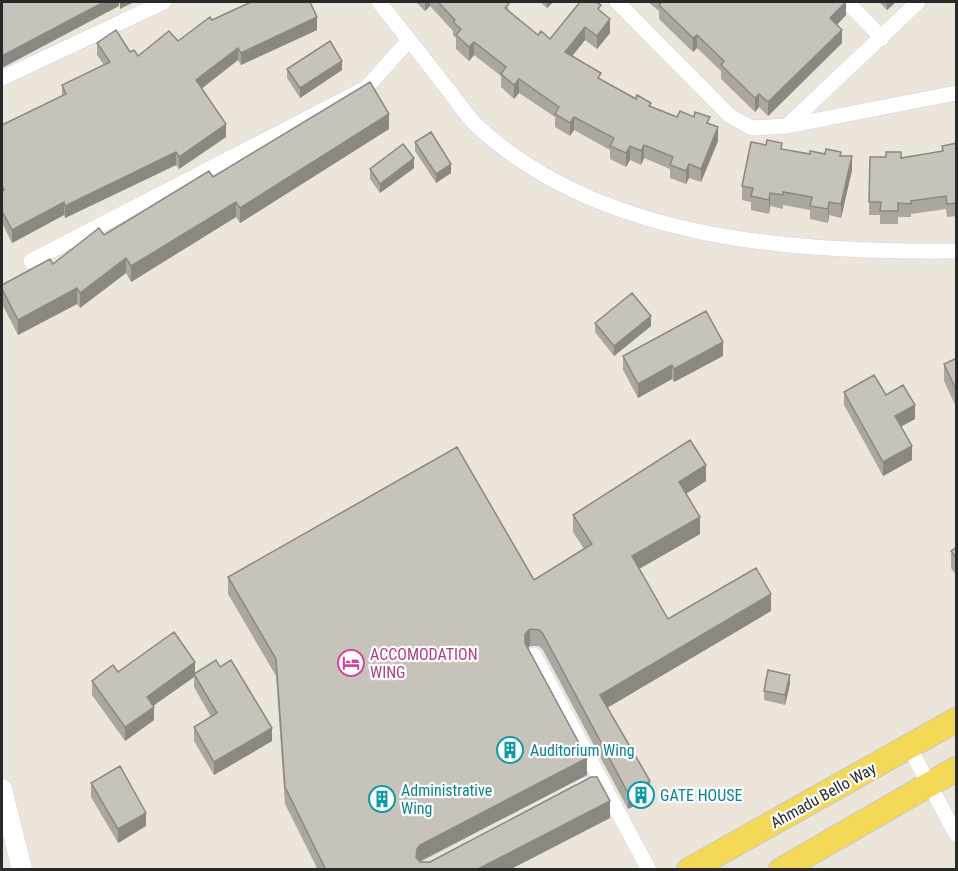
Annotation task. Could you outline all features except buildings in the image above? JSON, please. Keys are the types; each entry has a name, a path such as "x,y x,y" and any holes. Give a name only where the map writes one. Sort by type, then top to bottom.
{"main road":[{"name":"Ahmadu Bello Way","path":"689,870 909,747 954,728"},
{"path":"781,870 957,769"}],"street":[{"path":"2,78 164,2"},
{"path":"379,2 476,125 536,171 602,202 662,224 799,248 957,251"},
{"path":"617,2 730,116 752,128 787,126 957,93"},
{"path":"847,2 882,38"},
{"path":"787,126 918,2"},
{"path":"31,261 366,88 409,40"},
{"path":"534,655 649,870"},
{"path":"909,747 957,834"},
{"path":"569,794 589,783 603,784"},
{"path":"2,789 22,870"}],"place":[{"name":"ACCOMODATION WING","path":"351,663"},
{"name":"Auditorium Wing","path":"510,750"},
{"name":"GATE HOUSE","path":"641,795"},
{"name":"Administrative Wing","path":"382,799"}]}
